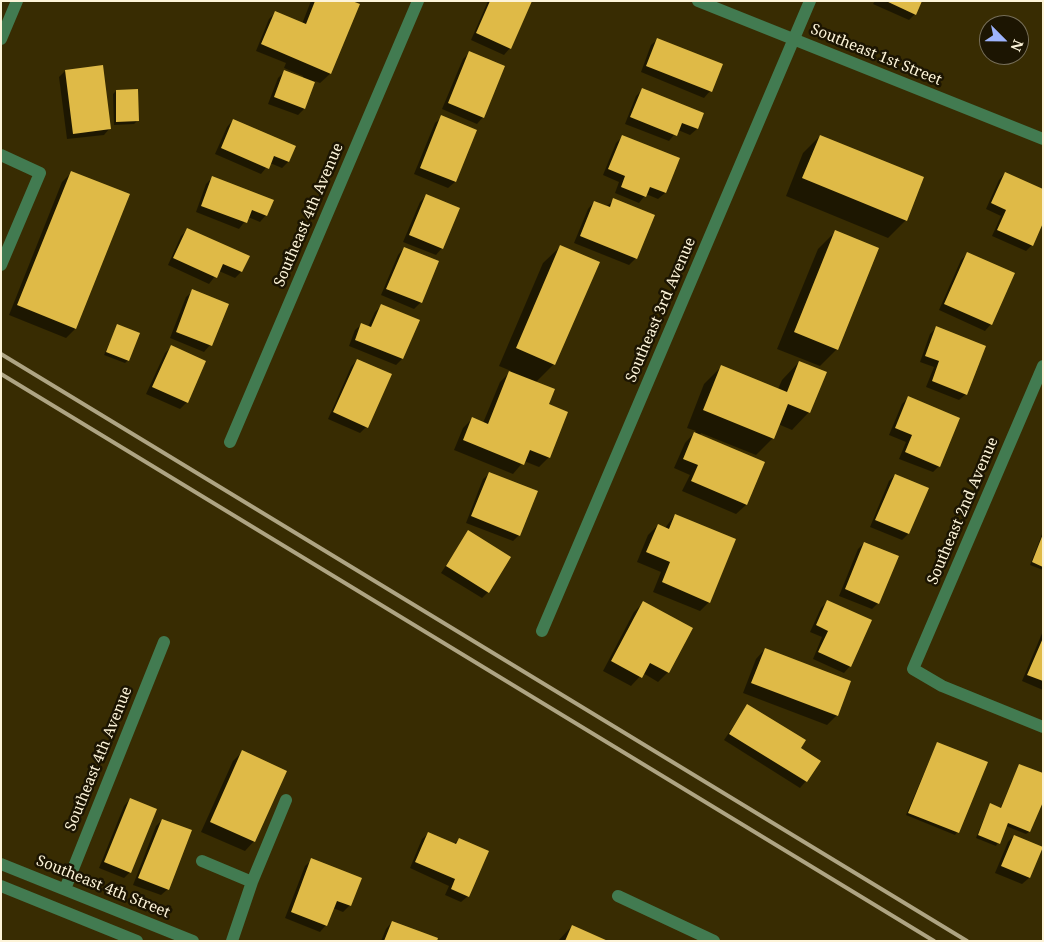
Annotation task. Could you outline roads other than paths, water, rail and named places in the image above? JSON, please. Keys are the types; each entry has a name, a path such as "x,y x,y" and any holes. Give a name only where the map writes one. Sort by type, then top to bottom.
{"street":[{"path":"1,39 6,15 17,1"},
{"name":"Southeast 4th Avenue","path":"230,442 418,1"},
{"name":"Southeast 1st Street","path":"698,1 1043,139"},
{"name":"Southeast 3rd Avenue","path":"542,631 810,1"},
{"path":"1,155 40,173 1,265"},
{"name":"Southeast 2nd Avenue","path":"1043,366 913,669 942,686 1043,727"},
{"name":"Southeast 4th Avenue","path":"64,889 164,642"},
{"path":"232,941 252,882 286,800"},
{"path":"202,861 252,882"},
{"name":"Southeast 4th Street","path":"1,864 193,941"},
{"path":"1,886 136,941"},
{"path":"618,896 714,941"}],"railway":[{"path":"1,354 967,941"},
{"path":"1,374 934,941"}]}
